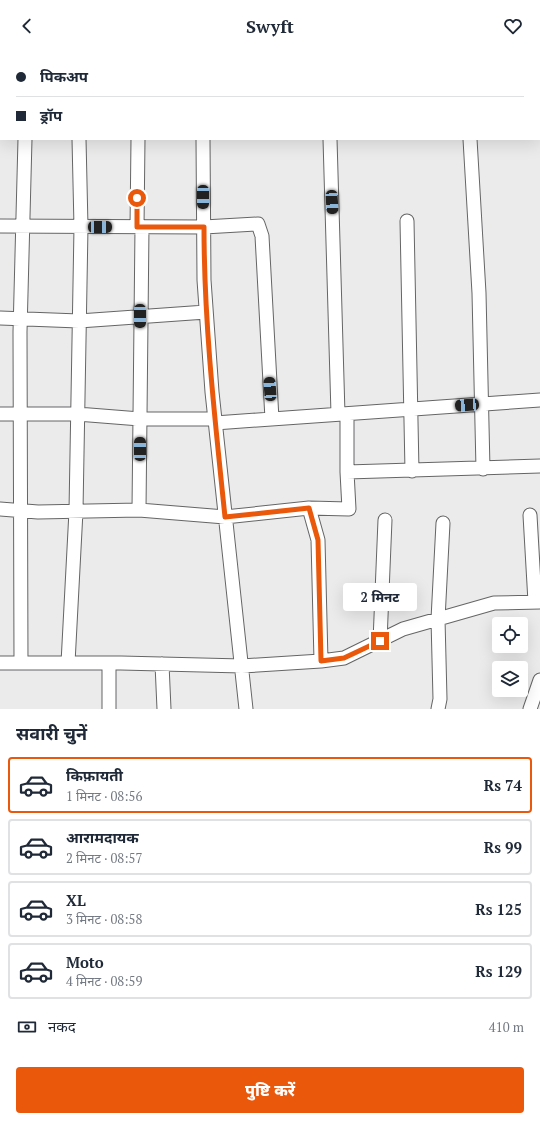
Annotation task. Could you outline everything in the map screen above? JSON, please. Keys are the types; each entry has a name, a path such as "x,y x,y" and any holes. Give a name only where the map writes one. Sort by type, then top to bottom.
{"street":[{"path":"21,663 20,414 25,140"},
{"path":"68,663 76,511 82,227 79,140"},
{"path":"138,140 140,316 139,510"},
{"path":"203,140 206,312 215,421 246,709"},
{"path":"0,509 20,511 139,510 225,517 309,508 349,509 335,264 330,140"},
{"path":"470,140 479,293 483,469"},
{"path":"407,221 412,471"},
{"path":"0,226 204,227 258,224 262,236 272,419"},
{"path":"0,318 79,321 206,312"},
{"path":"0,414 77,414 140,419 215,421 272,419 540,400"},
{"path":"347,472 483,469 540,466"},
{"path":"309,508 318,540 321,661"},
{"path":"0,663 109,663 242,666 344,658 404,629 438,619 494,603 538,602 530,515"},
{"path":"380,641 385,520"},
{"path":"438,709 440,699 438,619 443,523"},
{"path":"109,663 109,709"},
{"path":"162,664 164,709"},
{"path":"530,709 540,680"}],"route":[{"path":"137,198 137,227 204,227 204,280 212,392 225,517 309,508 318,540 321,661 344,658 380,641"}]}
